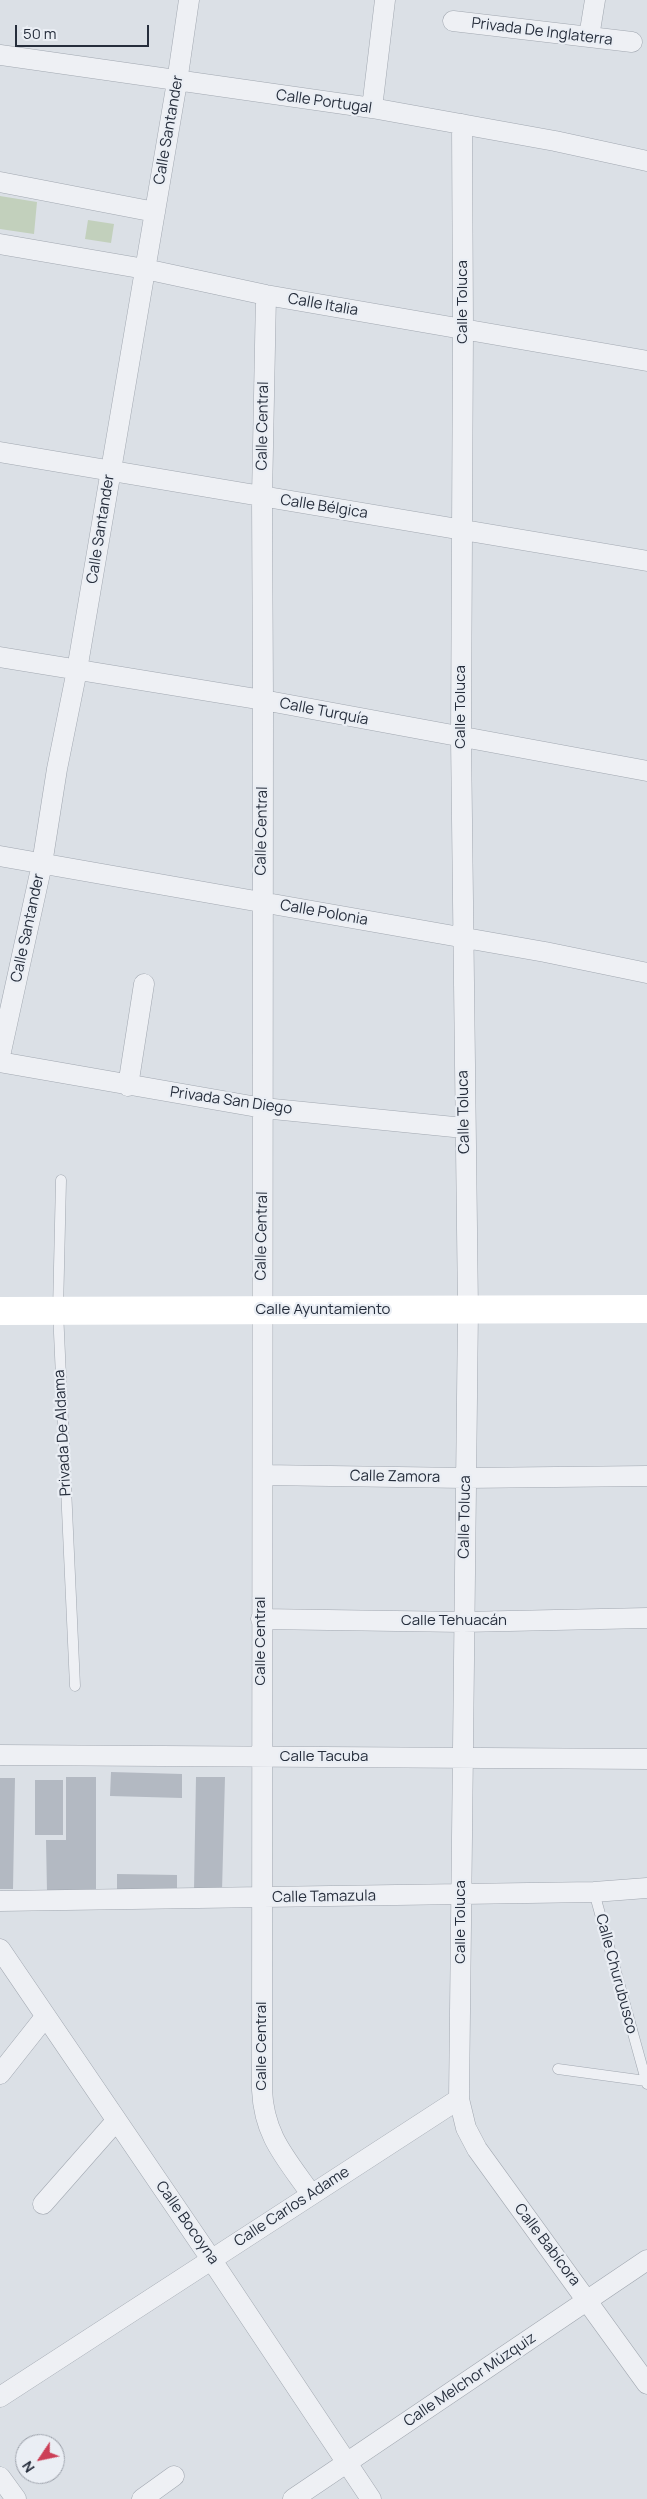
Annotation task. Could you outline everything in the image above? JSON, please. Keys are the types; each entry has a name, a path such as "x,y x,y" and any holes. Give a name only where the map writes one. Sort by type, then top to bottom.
{"main road":[{"name":"Calle Ayuntamiento","path":"0,1311 647,1309"}],"street":[{"name":"Calle Santander","path":"0,1056 42,864 57,769 78,670 177,82 189,0"},
{"path":"372,108 385,0"},
{"path":"590,37 595,0"},
{"name":"Privada De Inglaterra","path":"453,21 632,42"},
{"name":"Calle Portugal","path":"0,55 177,82 372,108 647,161"},
{"name":"Calle Toluca","path":"459,2100 468,1310 462,938 462,124"},
{"path":"0,182 154,212"},
{"name":"Calle Italia","path":"0,244 145,268 266,295 647,361"},
{"name":"Calle Central","path":"266,295 262,496 263,700 261,902 263,1108 261,1310 263,1475 261,1619 263,2107 267,2124 275,2141 311,2194"},
{"name":"Calle Bélgica","path":"0,452 647,561"},
{"name":"Calle Turquía","path":"0,656 263,700 647,771"},
{"name":"Calle Polonia","path":"0,856 462,938 647,973"},
{"path":"128,1086 144,984"},
{"name":"Privada San Diego","path":"0,1062 128,1086 263,1108 464,1128"},
{"name":"Calle Zamora","path":"263,1475 465,1478 647,1476"},
{"name":"Calle Tehuacán","path":"261,1619 463,1622 647,1618"},
{"name":"Calle Tacuba","path":"0,1755 647,1759"},
{"name":"Calle Tamazula","path":"0,1901 594,1892 647,1888"},
{"name":"Calle Bocoyna","path":"0,1949 211,2259 371,2499"},
{"path":"0,2074 45,2017"},
{"name":"Calle Carlos Adame","path":"0,2398 311,2194 459,2100"},
{"name":"Calle Babícora","path":"459,2100 466,2128 477,2149 589,2300 647,2384"},
{"path":"43,2204 116,2121"},
{"name":"Calle Melchor Múzquiz","path":"293,2499 647,2260"},
{"path":"142,2499 174,2476"},
{"path":"0,2477 16,2499"}],"lane":[{"name":"Privada De Aldama","path":"61,1180 58,1311 75,1686"},
{"name":"Calle Churubusco","path":"594,1892 646,2082"},
{"path":"558,2069 646,2082"}],"green space":[{"path":"0,196 37,202 34,234 0,229"},
{"path":"88,220 114,224 111,243 85,239"}],"building":[{"path":"111,1772 182,1774 182,1798 110,1796"},
{"path":"66,1777 96,1777 96,1892 47,1892 46,1840 66,1840"},
{"path":"196,1777 225,1777 222,1891 194,1890"},
{"path":"0,1778 15,1778 13,1889 0,1889"},
{"path":"35,1780 63,1780 63,1835 35,1835"},
{"path":"117,1874 177,1875 177,1892 117,1891"}]}
